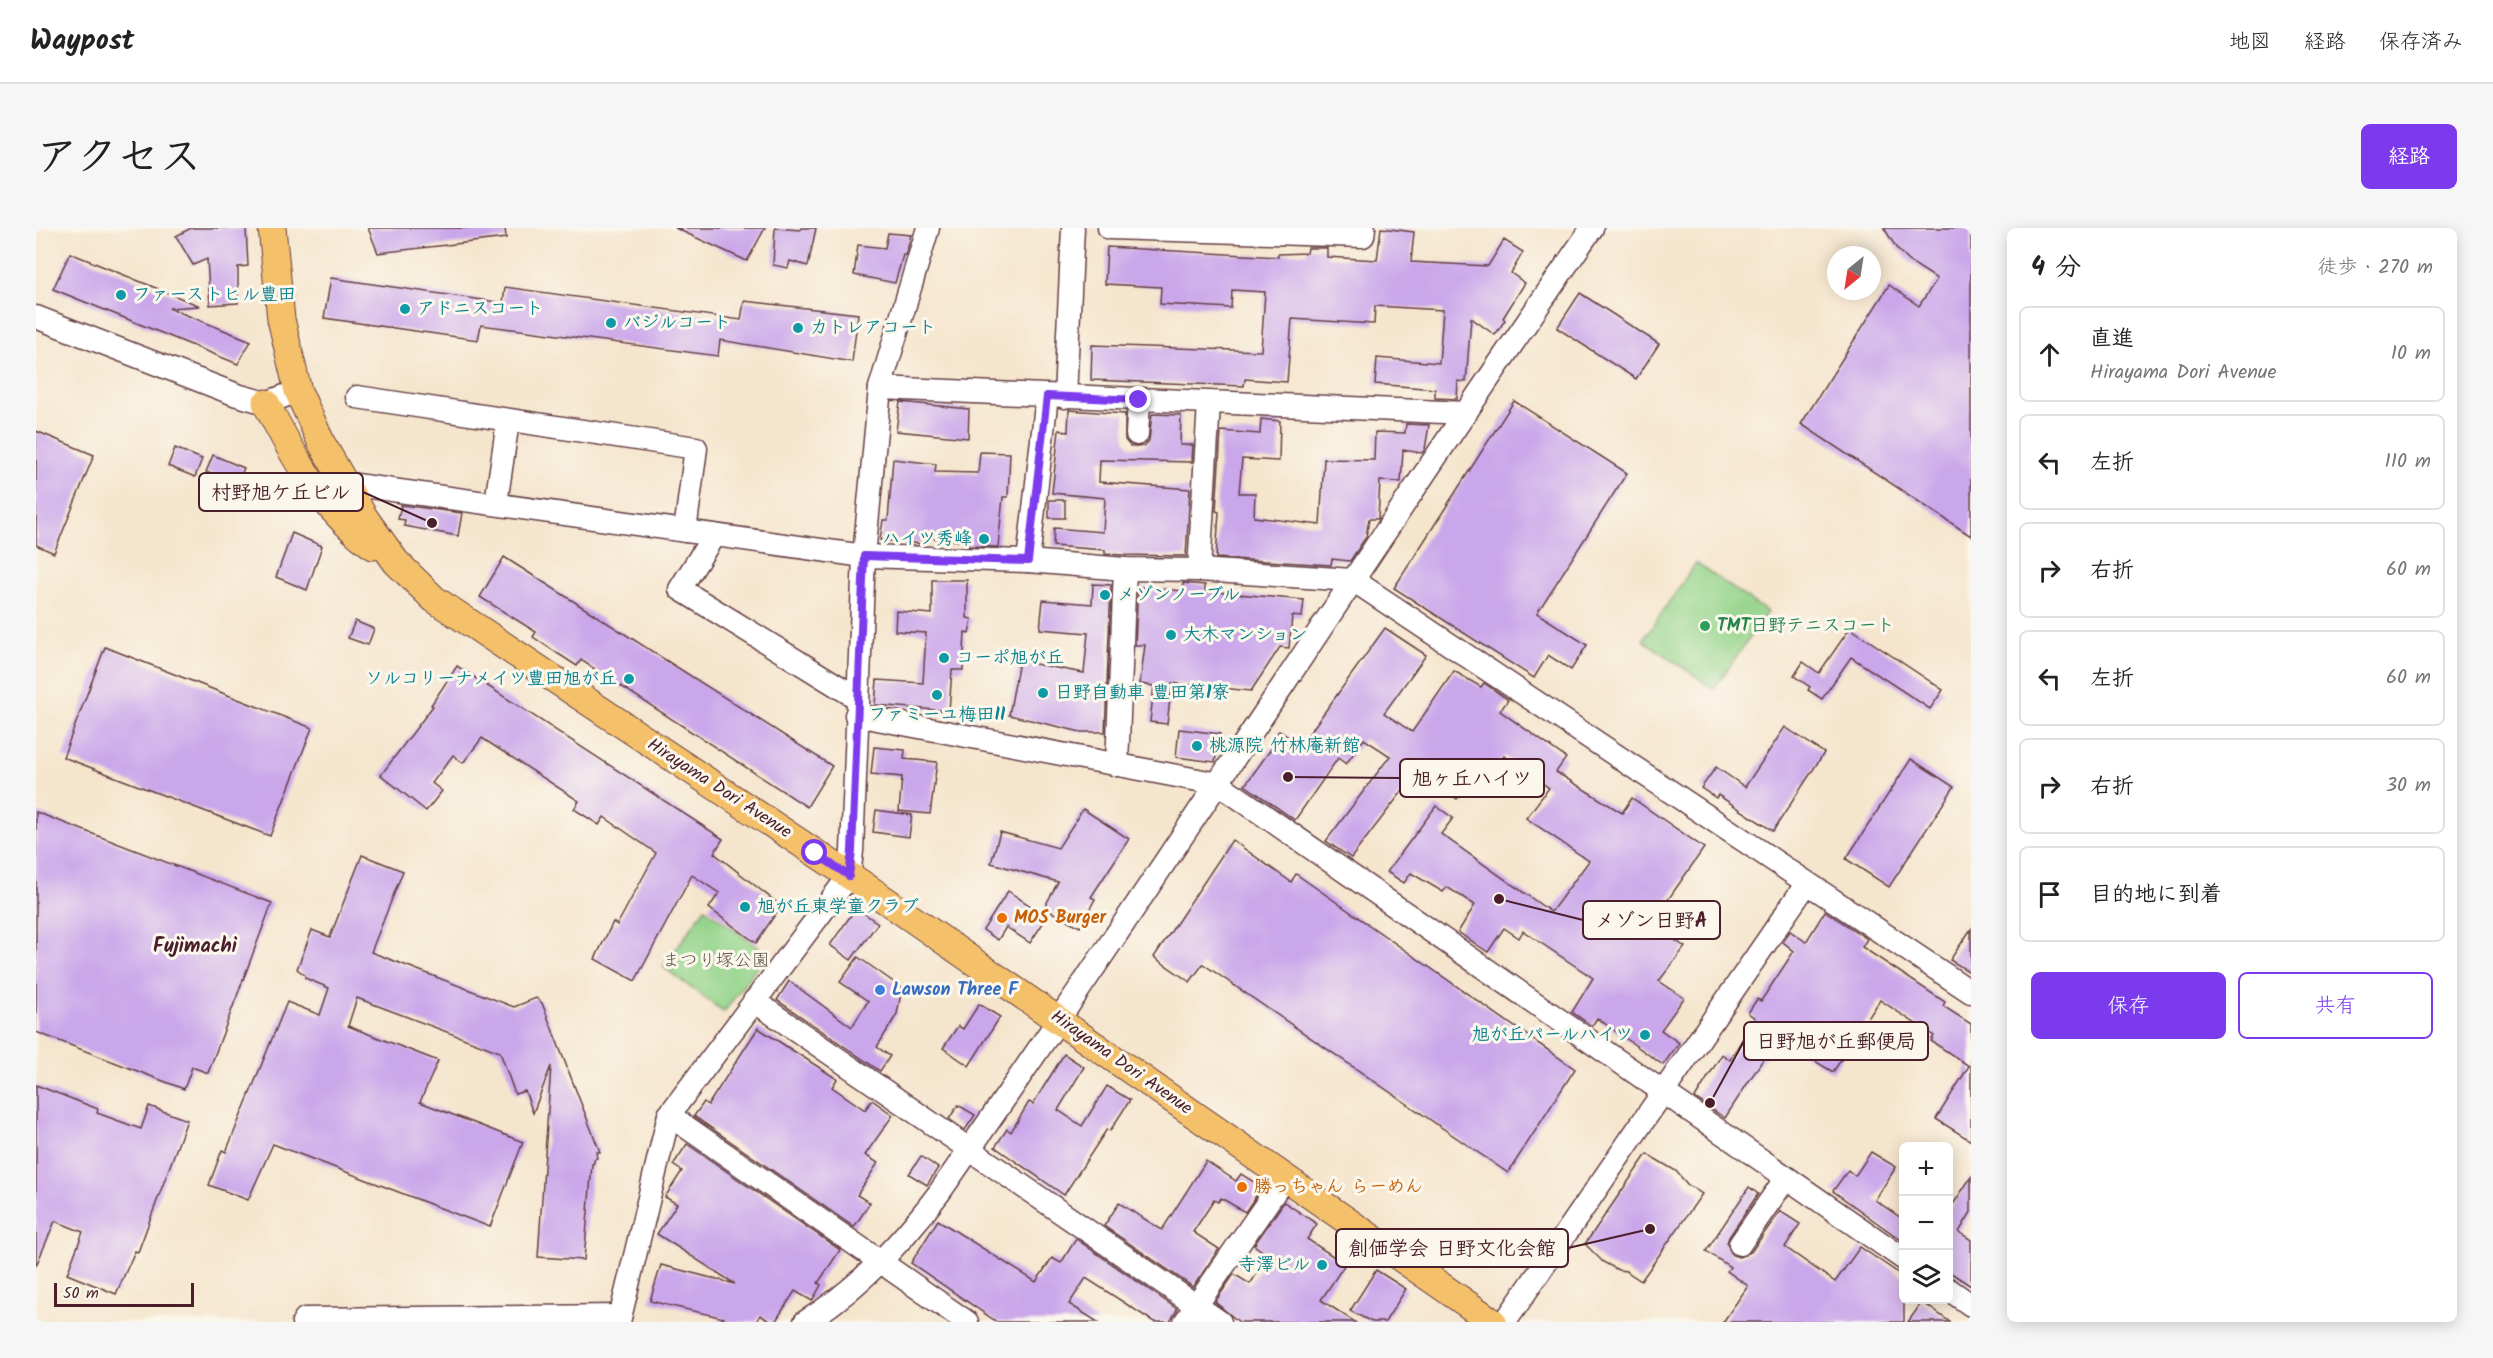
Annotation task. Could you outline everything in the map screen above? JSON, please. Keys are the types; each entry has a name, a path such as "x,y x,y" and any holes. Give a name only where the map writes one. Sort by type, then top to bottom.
{"main road":[{"name":"Hirayama Dori Avenue","path":"272,228 281,319 298,391 342,483 396,562 434,599 469,625 849,876 1058,1019 1285,1177 1475,1317"},
{"path":"266,403 286,442 315,488 354,533 396,562"}],"street":[{"path":"303,1322 305,1319 440,1316 620,1319 669,1115 849,876 852,851 856,707 864,556 880,388 928,228"},
{"path":"1028,561 1056,396 1073,228"},
{"path":"1109,228 1363,236 1364,228"},
{"path":"805,1322 822,1312 878,1262 921,1217 1219,784 1353,580 1592,228"},
{"path":"36,317 237,395 266,403 298,391"},
{"path":"880,388 1209,404 1466,413"},
{"path":"357,397 696,448 685,531"},
{"path":"1137,434 1139,400"},
{"path":"1199,570 1209,404"},
{"path":"496,503 508,421"},
{"path":"342,483 864,556 1028,561 1125,569 1199,570 1353,580 1971,992"},
{"path":"714,535 680,589 856,707 1117,765 1219,784 1899,1255"},
{"path":"1117,765 1125,569"},
{"path":"1504,1322 1808,883"},
{"path":"754,1001 969,1150 1190,1314 1220,1322"},
{"path":"669,1115 967,1322"},
{"path":"1190,1314 1285,1177"},
{"path":"1740,1244 1786,1178"},
{"path":"1953,1292 1971,1305"}],"green space":[{"name":"TMT日野テニスコート","path":"1696,563 1767,612 1714,689 1643,640"},
{"name":"まつり塚公園","path":"705,908 767,954 724,1012 663,967"}],"building":[{"path":"191,228 246,228 248,266 238,267 238,303 210,305 207,259 193,265 176,236"},
{"path":"368,228 505,228 506,238 378,253"},
{"path":"675,228 765,228 747,261"},
{"path":"775,228 800,230 801,228 816,228 808,266 790,261 788,268 773,265"},
{"path":"1381,228 1414,232 1411,262 1488,266 1504,240 1523,252 1511,273 1525,283 1495,335 1471,318 1466,382 1458,381 1457,399 1435,398 1435,389 1375,384 1377,358 1439,363 1443,310 1375,306 1374,324 1292,319 1287,382 1245,379 1244,386 1091,380 1092,345 1261,351 1265,292 1232,290 1231,308 1160,304 1161,287 1105,284 1107,247 1278,257 1278,254 1307,253 1308,248 1327,248 1327,257 1377,260"},
{"path":"1884,228 1971,228 1971,536 1801,424 1889,285 1919,306 1937,279 1909,261 1897,249"},
{"path":"888,233 911,235 895,283 854,275 858,245 885,248"},
{"name":"ファーストヒル豊田","path":"70,253 200,306 169,308 251,341 238,364 53,289"},
{"path":"331,278 503,303 505,287 741,320 744,301 858,314 852,362 720,340 718,356 481,325 478,340 324,318"},
{"path":"1580,293 1659,344 1636,379 1557,328"},
{"path":"1514,401 1627,473 1537,613 1587,645 1571,670 1548,655 1534,678 1394,588"},
{"path":"900,402 969,409 968,438 896,431"},
{"path":"1069,410 1125,414 1125,440 1130,446 1137,447 1144,446 1149,441 1152,414 1181,415 1180,445 1193,445 1192,462 1100,460 1099,482 1190,489 1186,556 1105,554 1105,550 1053,546 1054,528 1103,532 1105,498 1052,493 1059,430 1068,432"},
{"path":"1261,419 1280,421 1279,461 1242,459 1239,493 1255,493 1254,517 1320,525 1324,459 1374,460 1375,432 1405,433 1406,424 1429,425 1425,449 1422,453 1403,450 1401,482 1380,481 1378,519 1369,519 1366,537 1350,561 1332,559 1331,565 1216,558 1219,512 1216,511 1221,431 1260,434"},
{"path":"36,431 94,455 54,553 36,545"},
{"path":"175,448 202,459 195,477 168,466"},
{"path":"980,452 1010,453 1008,497 1003,497 998,547 968,546 969,542 924,537 923,544 880,540 883,520 888,520 893,459 936,464 935,472 978,473"},
{"path":"213,455 244,468 237,484 206,472"},
{"path":"1049,500 1065,500 1065,518 1049,518"},
{"path":"401,505 462,513 458,536 404,526 405,520 398,519"},
{"path":"292,533 322,546 307,590 276,577"},
{"name":"ソルコリーナメイツ豊田旭が丘","path":"504,557 832,766 807,807 581,660 577,666 533,637 536,632 480,597"},
{"path":"932,580 967,580 967,618 972,619 969,633 965,632 963,670 952,670 949,711 875,705 877,680 923,683 926,633 895,631 896,611 932,614"},
{"path":"1183,583 1205,585 1205,591 1304,600 1302,617 1292,616 1289,648 1280,647 1251,691 1172,683 1167,724 1150,722 1154,686 1140,684 1145,645 1135,645 1138,587 1183,591"},
{"path":"1093,584 1111,585 1105,732 1081,732 1009,715 1019,661 1084,673 1088,633 1040,629 1043,600 1092,604"},
{"path":"355,621 374,629 368,645 348,638"},
{"path":"1385,628 1426,655 1384,713 1412,732 1454,671 1481,687 1484,683 1508,700 1500,711 1566,758 1556,772 1622,813 1632,798 1704,848 1651,924 1685,947 1659,981 1684,998 1661,1030 1679,1043 1663,1065 1597,1018 1592,1026 1572,1012 1593,978 1523,931 1519,938 1504,928 1488,952 1458,932 1475,905 1447,887 1443,892 1411,873 1404,883 1387,872 1436,806 1453,818 1441,834 1551,912 1589,861 1526,818 1549,788 1504,756 1495,768 1487,763 1457,799 1417,772 1351,858 1326,841 1390,756 1364,739 1346,764 1338,758 1295,820 1245,785 1274,745 1271,743 1279,731 1301,745"},
{"path":"1850,628 1943,690 1930,709 1851,657 1822,699 1808,690 1810,687 1794,676 1803,662 1819,673"},
{"path":"105,647 312,728 270,836 63,757"},
{"path":"457,666 723,839 714,853 781,906 756,943 709,908 719,893 692,875 635,981 595,959 613,922 617,925 656,853 604,817 599,825 574,809 579,801 482,738 463,763 453,755 432,783 442,791 426,811 381,775 433,706 431,705"},
{"path":"1785,727 1824,753 1773,831 1718,795 1716,798 1701,788 1716,767 1745,787"},
{"name":"桃源院 竹林庵新館","path":"1179,729 1220,734 1215,762 1176,757"},
{"path":"874,747 905,750 904,759 937,762 930,814 899,811 902,777 871,774"},
{"path":"1911,759 1954,787 1889,887 1846,859"},
{"path":"1083,809 1129,839 1091,897 1095,899 1080,927 1044,908 1058,882 991,863 1000,832 1058,848"},
{"path":"876,810 912,815 909,837 873,832"},
{"path":"36,812 272,903 208,1073 192,1067 184,1089 36,1032"},
{"path":"1232,840 1291,882 1296,874 1575,1069 1508,1173 1203,964 1190,982 1154,957"},
{"path":"362,855 403,871 371,952 514,1007 536,998 542,1003 600,1152 596,1152 597,1158 592,1164 584,1260 538,1257 551,1066 533,1113 525,1091 515,1094 500,1052 357,998 348,1026 438,1061 420,1102 523,1142 490,1227 273,1144 248,1200 209,1185 222,1150 226,1152 287,1002 320,1015 329,988 305,978 305,975 297,969 312,930 330,937"},
{"path":"1008,891 1047,917 1030,943 1006,927 998,940 983,930"},
{"path":"856,908 878,923 851,960 830,945"},
{"path":"1825,911 1867,939 1862,947 1945,1002 1943,1006 1971,1024 1971,1141 1936,1119 1969,1066 1931,1041 1934,1036 1880,1000 1833,1072 1777,1038 1725,1118 1695,1098 1722,1054 1730,1060 1755,1018 1748,1013 1757,999 1761,1001 1794,951 1783,942 1790,931 1806,942"},
{"path":"1971,929 1971,973 1950,960"},
{"path":"858,957 902,988 897,1014 877,1047 890,1056 880,1071 777,1000 789,981 852,1027 868,1001 840,982"},
{"path":"979,1004 1000,1017 969,1066 943,1048 958,1026 963,1029"},
{"path":"758,1028 837,1079 832,1087 865,1110 872,1100 893,1115 865,1155 878,1163 857,1195 870,1203 854,1227 694,1116 704,1102 708,1105"},
{"path":"1064,1054 1084,1067 1058,1110 1082,1126 1107,1086 1130,1100 1110,1131 1107,1129 1064,1195 995,1147 1007,1129 1011,1132 1029,1102 1033,1104"},
{"path":"36,1085 98,1109 97,1113 141,1129 149,1106 187,1120 138,1252 135,1251 116,1294 67,1274 83,1232 55,1221 36,1266"},
{"path":"958,1105 975,1115 965,1130 949,1119"},
{"path":"687,1144 840,1250 818,1283 821,1285 812,1301 795,1291 775,1322 760,1315 756,1322 718,1322 724,1318 650,1301 661,1265 735,1284 657,1234 677,1204 665,1197 682,1171 673,1165"},
{"path":"1871,1152 1896,1167 1875,1200 1899,1217 1899,1238 1833,1191 1848,1170 1855,1176"},
{"path":"1647,1154 1676,1171 1687,1184 1702,1194 1641,1281 1626,1271 1618,1270 1603,1262 1585,1244"},
{"path":"921,1156 938,1168 927,1185 909,1174"},
{"path":"1206,1161 1236,1181 1241,1174 1262,1187 1245,1212 1221,1198 1218,1202 1214,1200 1193,1232 1219,1249 1193,1287 1104,1226 1119,1203 1162,1230"},
{"path":"1971,1177 1971,1212 1959,1232 1971,1240 1971,1286 1953,1274 1953,1204"},
{"path":"1749,1187 1758,1194 1729,1237 1727,1243 1732,1255 1739,1257 1751,1252 1780,1211 1800,1224 1785,1247 1835,1282 1860,1247 1899,1274 1899,1304 1904,1304 1904,1322 1723,1322 1748,1286 1727,1271 1730,1267 1706,1251"},
{"path":"1284,1202 1317,1224 1307,1239 1345,1264 1321,1300 1355,1322 1239,1322 1215,1302 1234,1274 1250,1284 1269,1256 1254,1245"},
{"path":"938,1220 1036,1282 1052,1258 1061,1263 1076,1239 1177,1309 1170,1322 1154,1322 1086,1278 1069,1304 1098,1322 997,1322 911,1263"},
{"path":"1376,1270 1406,1289 1385,1322 1372,1322 1350,1311"},
{"path":"1921,1304 1925,1304 1950,1322 1908,1322"}],"place":[{"name":"ファーストヒル豊田","path":"121,295"},
{"name":"アドニスコート","path":"405,309"},
{"name":"バジルコート","path":"611,323"},
{"name":"カトレアコート","path":"798,328"},
{"name":"村野旭ケ丘ビル","path":"432,523"},
{"name":"ハイツ秀峰","path":"984,539"},
{"name":"メゾンノーブル","path":"1105,595"},
{"name":"TMT日野テニスコート","path":"1705,626"},
{"name":"大木マンション","path":"1171,635"},
{"name":"コーポ旭が丘","path":"944,658"},
{"name":"ソルコリーナメイツ豊田旭が丘","path":"629,679"},
{"name":"日野自動車 豊田第1寮","path":"1043,693"},
{"name":"ファミーユ梅田II","path":"937,695"},
{"name":"桃源院 竹林庵新館","path":"1197,746"},
{"name":"旭ヶ丘ハイツ","path":"1288,777"},
{"name":"メゾン日野A","path":"1499,899"},
{"name":"旭が丘東学童クラブ","path":"745,907"},
{"name":"MOS Burger","path":"1002,918"},
{"name":"Lawson Three F","path":"880,990"},
{"name":"旭が丘パールハイツ","path":"1645,1035"},
{"name":"日野旭が丘郵便局","path":"1710,1103"},
{"name":"勝っちゃん らーめん","path":"1242,1187"},
{"name":"創価学会 日野文化会館","path":"1650,1229"},
{"name":"寺澤ビル","path":"1322,1265"}],"district":[{"name":"Fujimachi","path":"195,947"}],"route":[{"path":"815,853 849,876 852,851 864,556 1028,561 1047,396 1139,400"}]}
